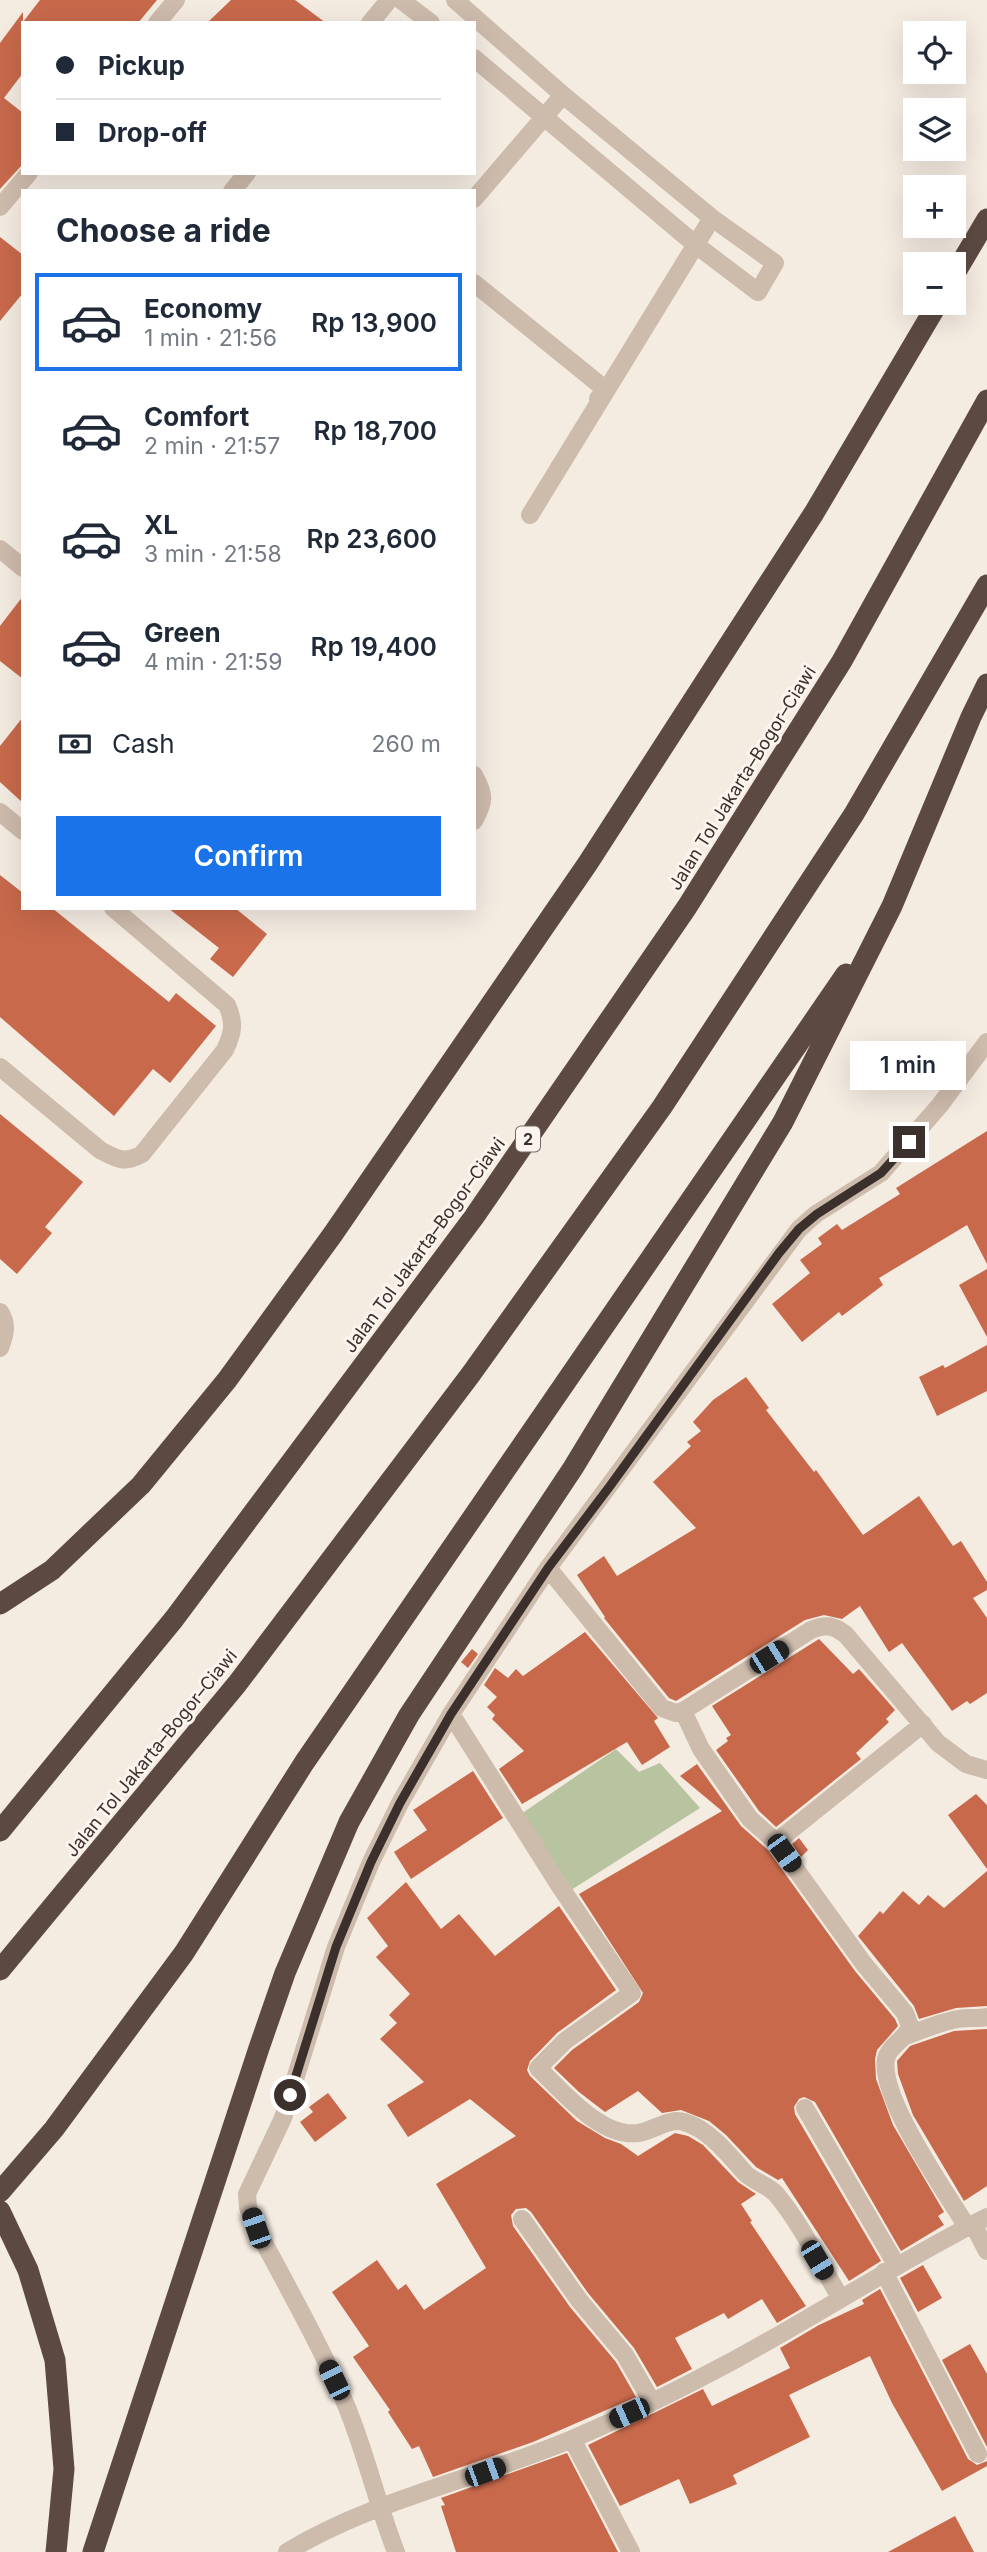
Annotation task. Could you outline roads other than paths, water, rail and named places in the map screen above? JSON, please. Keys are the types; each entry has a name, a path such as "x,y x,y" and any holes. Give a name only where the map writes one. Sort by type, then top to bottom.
{"highway":[{"path":"966,255 987,219"},
{"path":"0,1604 52,1570 141,1485 227,1380 333,1234 588,863 814,513 931,315"},
{"name":"Jalan Tol Jakarta–Bogor–Ciawi","path":"0,1831 174,1619 474,1217 687,907 842,661 987,400"},
{"name":"Jalan Tol Jakarta–Bogor–Ciawi","path":"0,1970 237,1685 471,1374 654,1119 854,814 987,585"},
{"path":"93,2552 285,1973 355,1810 409,1715 573,1468 783,1122 892,906 987,684"},
{"path":"0,2192 54,2129 184,1953 304,1763 892,906"},
{"path":"0,2211 28,2270 55,2360 64,2469 56,2552"}],"street":[{"path":"159,21 176,0"},
{"path":"372,21 389,0"},
{"path":"401,0 428,21"},
{"path":"455,0 563,95 712,218 775,262 758,292 696,245 476,60"},
{"path":"476,197 563,95"},
{"path":"0,207 27,175"},
{"path":"234,189 245,175"},
{"path":"525,511 605,390 712,218"},
{"path":"476,285 605,390"},
{"path":"0,549 21,566"},
{"path":"476,779 483,804 476,817"},
{"path":"0,812 21,829"},
{"path":"0,1067 100,1150 116,1158 131,1160 142,1154 225,1050 232,1035 233,1020 227,1005 115,910"},
{"path":"396,2552 379,2509 364,2454 346,2405 256,2228 248,2207 247,2194 283,2118 336,1947 371,1862 400,1803 451,1714 548,1568 799,1229 817,1214 881,1173 940,1105 987,1042"},
{"path":"0,1312 5,1320 5,1334 0,1348"},
{"path":"548,1568 662,1708 676,1713 683,1711 811,1630 827,1625 846,1635 938,1743 956,1758 987,1770"},
{"path":"683,1711 701,1749 750,1819 776,1842 864,1964 905,2014 911,2026 908,2035"},
{"path":"451,1714 559,1885 632,1993 565,2041 538,2068 588,2114 616,2131 637,2133 681,2120 696,2126 724,2150 753,2181 774,2192 841,2299"},
{"path":"776,1842 923,1724"},
{"path":"987,2017 974,2020 961,2018 908,2035 886,2056 885,2069 888,2085 903,2120 976,2223 987,2251"},
{"path":"806,2108 890,2269 978,2454"},
{"path":"522,2219 579,2300 625,2355 652,2402"},
{"path":"287,2552 379,2509 572,2439 652,2402 737,2358 890,2269 976,2223"},
{"path":"572,2439 631,2552"}]}
